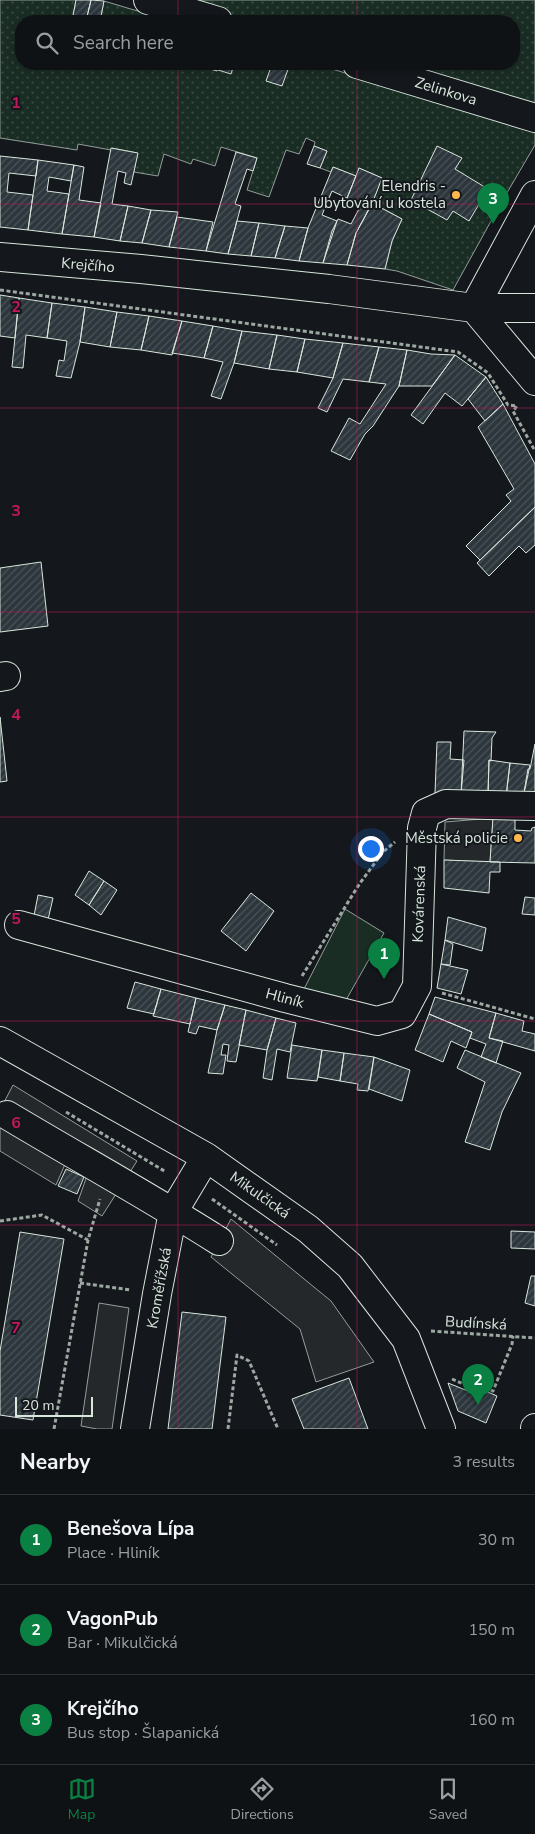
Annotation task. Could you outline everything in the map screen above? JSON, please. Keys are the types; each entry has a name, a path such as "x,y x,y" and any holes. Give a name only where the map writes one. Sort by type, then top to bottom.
{"street":[{"path":"148,0 198,15"},
{"name":"Zelinkova","path":"377,70 535,118"},
{"path":"535,195 474,308 535,381"},
{"name":"Krejčího","path":"0,258 142,269 328,289 474,308 533,305"},
{"path":"422,828 426,813 446,804 535,806"},
{"name":"Kovárenská","path":"417,986 422,828"},
{"name":"Hliník","path":"19,925 285,998 377,1021 402,1014 417,986"},
{"name":"Mikulčická","path":"0,1041 206,1156 308,1229 350,1266 406,1339 441,1429"},
{"path":"7,1115 219,1241"},
{"name":"Kroměřížská","path":"135,1429 157,1294 173,1212 206,1156"}],"path":[{"path":"0,290 458,352 488,373 508,405 517,406 513,411 535,451"},
{"path":"285,998 297,984 360,883 383,852 400,838 422,828"},
{"path":"417,986 535,1019"},
{"path":"59,1108 220,1204 277,1245"},
{"path":"54,1429 88,1240 106,1174"},
{"path":"0,1221 42,1215 88,1240"},
{"path":"80,1282 157,1294"},
{"name":"Budínská","path":"428,1331 535,1338"},
{"path":"436,1332 437,1340"},
{"path":"449,1372 452,1380 477,1390 479,1385 494,1391 512,1344 513,1336"},
{"path":"228,1429 237,1355 249,1361 278,1429"}],"green space":[{"path":"0,0 76,0 73,15 15,15 15,70 218,70 231,73 232,70 335,70 535,129 535,145 453,290 397,271 385,269 392,241 402,219 372,203 382,178 359,168 356,176 333,167 331,172 320,168 327,151 314,146 315,142 306,138 299,154 286,150 269,197 247,190 257,158 221,147 215,166 193,159 191,164 164,154 158,176 134,172 137,153 78,144 77,150 0,138"},
{"path":"168,0 535,0 535,108 405,70 520,70 520,15 219,15"},
{"path":"104,1 151,15 101,15"},
{"path":"345,909 384,933 346,1000 304,989"}],"shaded area":[{"path":"493,818 490,862 444,860 445,822"},
{"path":"13,1085 137,1161 102,1216 78,1201 88,1173 66,1162 56,1185 0,1151 0,1110"},
{"path":"231,1219 331,1301 374,1362 316,1382 300,1329 211,1257"},
{"path":"99,1303 129,1308 112,1429 81,1426"}],"building":[{"path":"76,0 91,0 87,15 73,15"},
{"path":"91,0 104,1 101,15 87,15"},
{"path":"218,70 232,70 231,74"},
{"path":"270,70 288,70 282,86 266,81"},
{"path":"314,146 327,151 320,168 307,164"},
{"path":"437,146 462,158 455,169 488,189 469,221 453,211 447,220 411,200"},
{"path":"111,148 138,153 131,185 124,183 126,173 118,171 112,204 128,206 120,241 94,237"},
{"path":"236,152 257,158 253,171 247,169 235,204 241,206 228,254 206,251"},
{"path":"0,156 38,160 36,176 9,173 7,192 33,195 28,230 0,227"},
{"path":"38,160 74,165 71,181 49,177 47,191 69,194 62,234 28,230"},
{"path":"74,165 84,167 79,200 101,203 94,237 62,234"},
{"path":"333,167 356,176 347,198 332,191 322,215 337,221 323,263 299,261 308,228"},
{"path":"359,168 382,178 372,204 356,233 347,265 323,263 332,231 338,219 351,224 360,207 346,201"},
{"path":"372,203 402,219 392,241 385,269 347,265 356,233"},
{"path":"128,206 151,210 142,243 120,241"},
{"path":"151,210 178,212 169,247 142,243"},
{"path":"177,217 213,222 206,251 169,247"},
{"path":"237,221 259,223 251,256 228,254"},
{"path":"259,223 285,226 275,258 251,256"},
{"path":"285,226 308,228 299,261 275,258"},
{"path":"0,295 19,298 15,338 0,336"},
{"path":"19,298 52,303 47,338 26,335 23,368 12,367"},
{"path":"52,303 85,307 80,342 71,378 56,376 59,360 64,361 67,341 47,338"},
{"path":"85,307 117,312 110,347 80,342"},
{"path":"117,312 149,316 141,350 110,347"},
{"path":"149,316 182,321 172,355 141,350"},
{"path":"182,321 213,326 204,358 172,353"},
{"path":"213,326 242,331 234,363 221,399 211,396 223,362 204,358"},
{"path":"242,331 277,335 269,369 234,363"},
{"path":"277,335 305,339 297,372 269,369"},
{"path":"305,339 343,343 333,378 297,372"},
{"path":"343,343 379,347 369,382 343,379 327,412 318,408 333,378"},
{"path":"379,347 407,350 399,386 373,426 365,434 350,460 331,451 349,418 360,424 386,384 369,382"},
{"path":"407,350 455,355 432,386 399,386"},
{"path":"455,355 486,377 462,406 445,393 423,424 411,415"},
{"path":"486,377 503,404 485,421 468,399"},
{"path":"503,404 535,464 535,507 480,560 466,546 511,501 506,495 514,489 478,427"},
{"path":"535,507 535,545 526,553 519,546 489,576 477,563"},
{"path":"41,562 48,626 0,632 0,568"},
{"path":"0,717 7,781 0,782"},
{"path":"464,731 496,732 492,738 491,761 489,760 488,795 461,795"},
{"path":"437,742 451,742 450,759 464,760 461,795 435,793"},
{"path":"535,744 535,798 523,798 528,769 530,769"},
{"path":"489,760 510,763 506,797 488,795"},
{"path":"510,763 530,765 523,798 506,797"},
{"path":"515,816 515,830 531,831 535,827 535,863 490,862 493,818"},
{"path":"444,860 500,862 500,872 490,872 489,893 444,888"},
{"path":"89,871 104,881 89,905 75,895"},
{"path":"104,881 117,890 101,915 89,905"},
{"path":"251,893 274,911 246,951 221,931"},
{"path":"38,895 53,898 47,924 33,921"},
{"path":"525,897 535,898 535,915 522,914"},
{"path":"448,917 486,928 482,951 445,940"},
{"path":"445,940 453,944 450,965 441,964"},
{"path":"441,964 468,970 461,994 437,988"},
{"path":"135,982 161,989 154,1014 127,1008"},
{"path":"161,989 196,998 190,1024 153,1016"},
{"path":"435,997 496,1013 489,1038 503,1041 496,1063 481,1057 486,1044 470,1038 472,1032 429,1014"},
{"path":"196,998 225,1005 217,1030 199,1026 196,1034 188,1032"},
{"path":"225,1005 246,1010 236,1062 227,1061 229,1045 223,1044 221,1055 226,1055 223,1074 208,1073 217,1030"},
{"path":"246,1010 276,1018 267,1050 239,1045"},
{"path":"496,1013 524,1021 522,1031 535,1034 535,1051 489,1038"},
{"path":"429,1014 472,1032 466,1048 451,1041 443,1062 415,1050"},
{"path":"276,1018 296,1023 290,1052 277,1049 272,1080 263,1078 267,1050"},
{"path":"292,1045 322,1050 317,1081 287,1078"},
{"path":"322,1050 344,1053 340,1081 318,1077"},
{"path":"465,1050 521,1073 502,1112 490,1150 465,1142 485,1082 457,1068"},
{"path":"344,1053 374,1057 368,1091 357,1090 358,1084 340,1081"},
{"path":"374,1057 410,1070 402,1101 369,1089"},
{"path":"66,1169 84,1177 77,1194 58,1186"},
{"path":"511,1231 535,1232 535,1249 511,1248"},
{"path":"20,1232 64,1239 33,1420 0,1415 0,1351"},
{"path":"531,1276 535,1276 535,1306 525,1303"},
{"path":"182,1312 226,1317 212,1429 168,1429"},
{"path":"349,1378 368,1429 304,1429 292,1399"},
{"path":"448,1383 478,1395 481,1389 497,1396 486,1423 458,1411"}],"place":[{"name":"Elendris - Ubytování u kostela","path":"456,195"},
{"name":"Krejčího","path":"493,224"},
{"name":"Městská policie","path":"518,838"},
{"name":"Benešova Lípa","path":"384,979"},
{"name":"VagonPub","path":"478,1405"}]}
